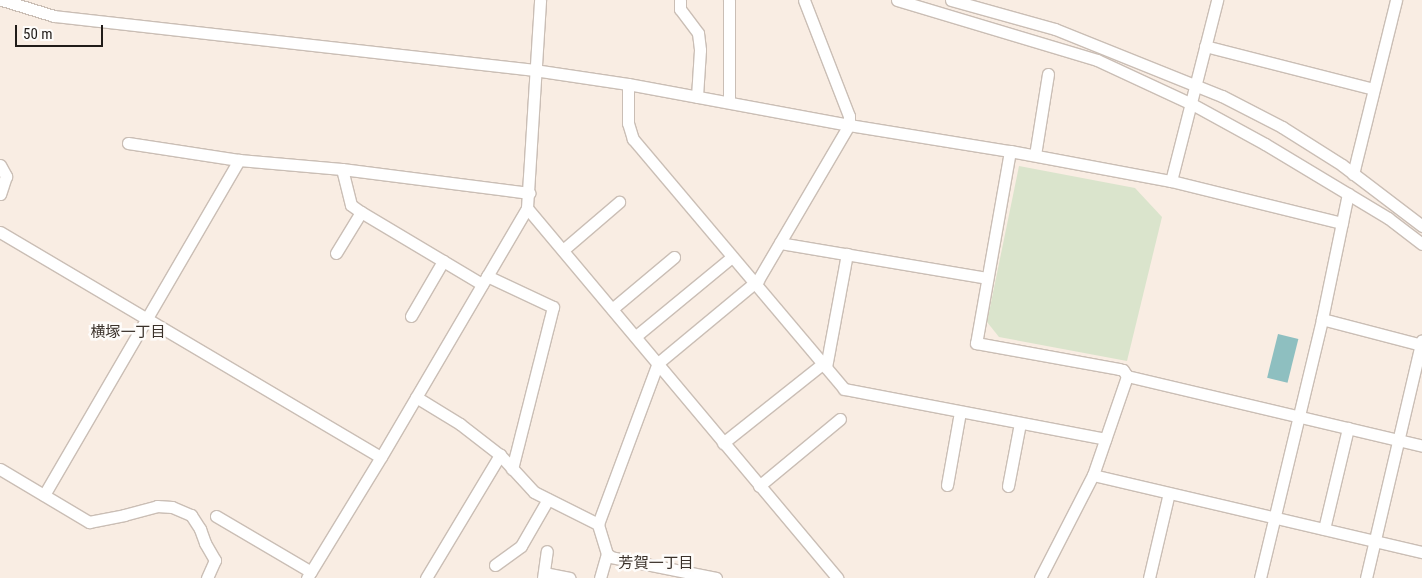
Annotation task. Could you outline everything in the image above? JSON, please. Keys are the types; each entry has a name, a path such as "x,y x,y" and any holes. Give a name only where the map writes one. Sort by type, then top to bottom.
{"street":[{"path":"2,0 54,16 534,70 628,84 849,125 1035,155 1171,181 1342,223"},
{"path":"216,516 309,575 527,208 534,70 540,0"},
{"path":"680,0 680,9 698,33 700,50 697,96"},
{"path":"729,0 729,102"},
{"path":"600,578 607,554 598,524 658,363 755,284 849,125 849,116 804,0"},
{"path":"897,0 1097,60 1192,104 1265,144 1388,218 1422,244"},
{"path":"951,0 1055,30 1222,96 1282,127 1353,174 1422,226"},
{"path":"1171,181 1217,0"},
{"path":"1353,174 1396,0"},
{"path":"1205,46 1374,88"},
{"path":"1035,155 1048,74"},
{"path":"628,84 628,122 633,139 844,389 1105,439"},
{"path":"128,143 238,160 342,169 529,193"},
{"path":"1010,151 976,343 1119,368 1123,370 1126,376 1093,475 1040,578"},
{"path":"44,495 238,160"},
{"path":"0,165 6,176 0,194"},
{"path":"342,169 350,206 443,261 484,280 553,307 512,469"},
{"path":"1260,578 1322,319 1348,194"},
{"path":"562,250 619,202"},
{"path":"527,208 837,578"},
{"path":"336,254 361,212"},
{"path":"0,232 381,456"},
{"path":"780,243 987,278"},
{"path":"723,443 824,366 847,254"},
{"path":"612,308 674,257"},
{"path":"636,336 732,257"},
{"path":"411,316 443,261"},
{"path":"1322,319 1422,343 1366,578"},
{"path":"1126,376 1422,446"},
{"path":"416,397 460,424 500,456 534,492 598,524"},
{"path":"947,485 960,412"},
{"path":"759,486 840,419"},
{"path":"1008,486 1020,423"},
{"path":"1324,529 1348,428"},
{"path":"426,578 500,456"},
{"path":"0,469 89,522 156,506 172,507 191,515 215,560 207,578"},
{"path":"1093,475 1422,552"},
{"path":"1149,578 1169,493"},
{"path":"495,565 521,546 548,499"},
{"path":"547,551 544,576 570,578"},
{"path":"607,554 666,573 716,578"}],"green space":[{"path":"1019,166 1135,188 1162,217 1127,361 999,337 987,322"}],"water":[{"path":"1278,334 1298,339 1287,383 1267,378"}],"district":[{"name":"横塚一丁目","path":"128,333"},
{"name":"芳賀一丁目","path":"656,564"}]}
